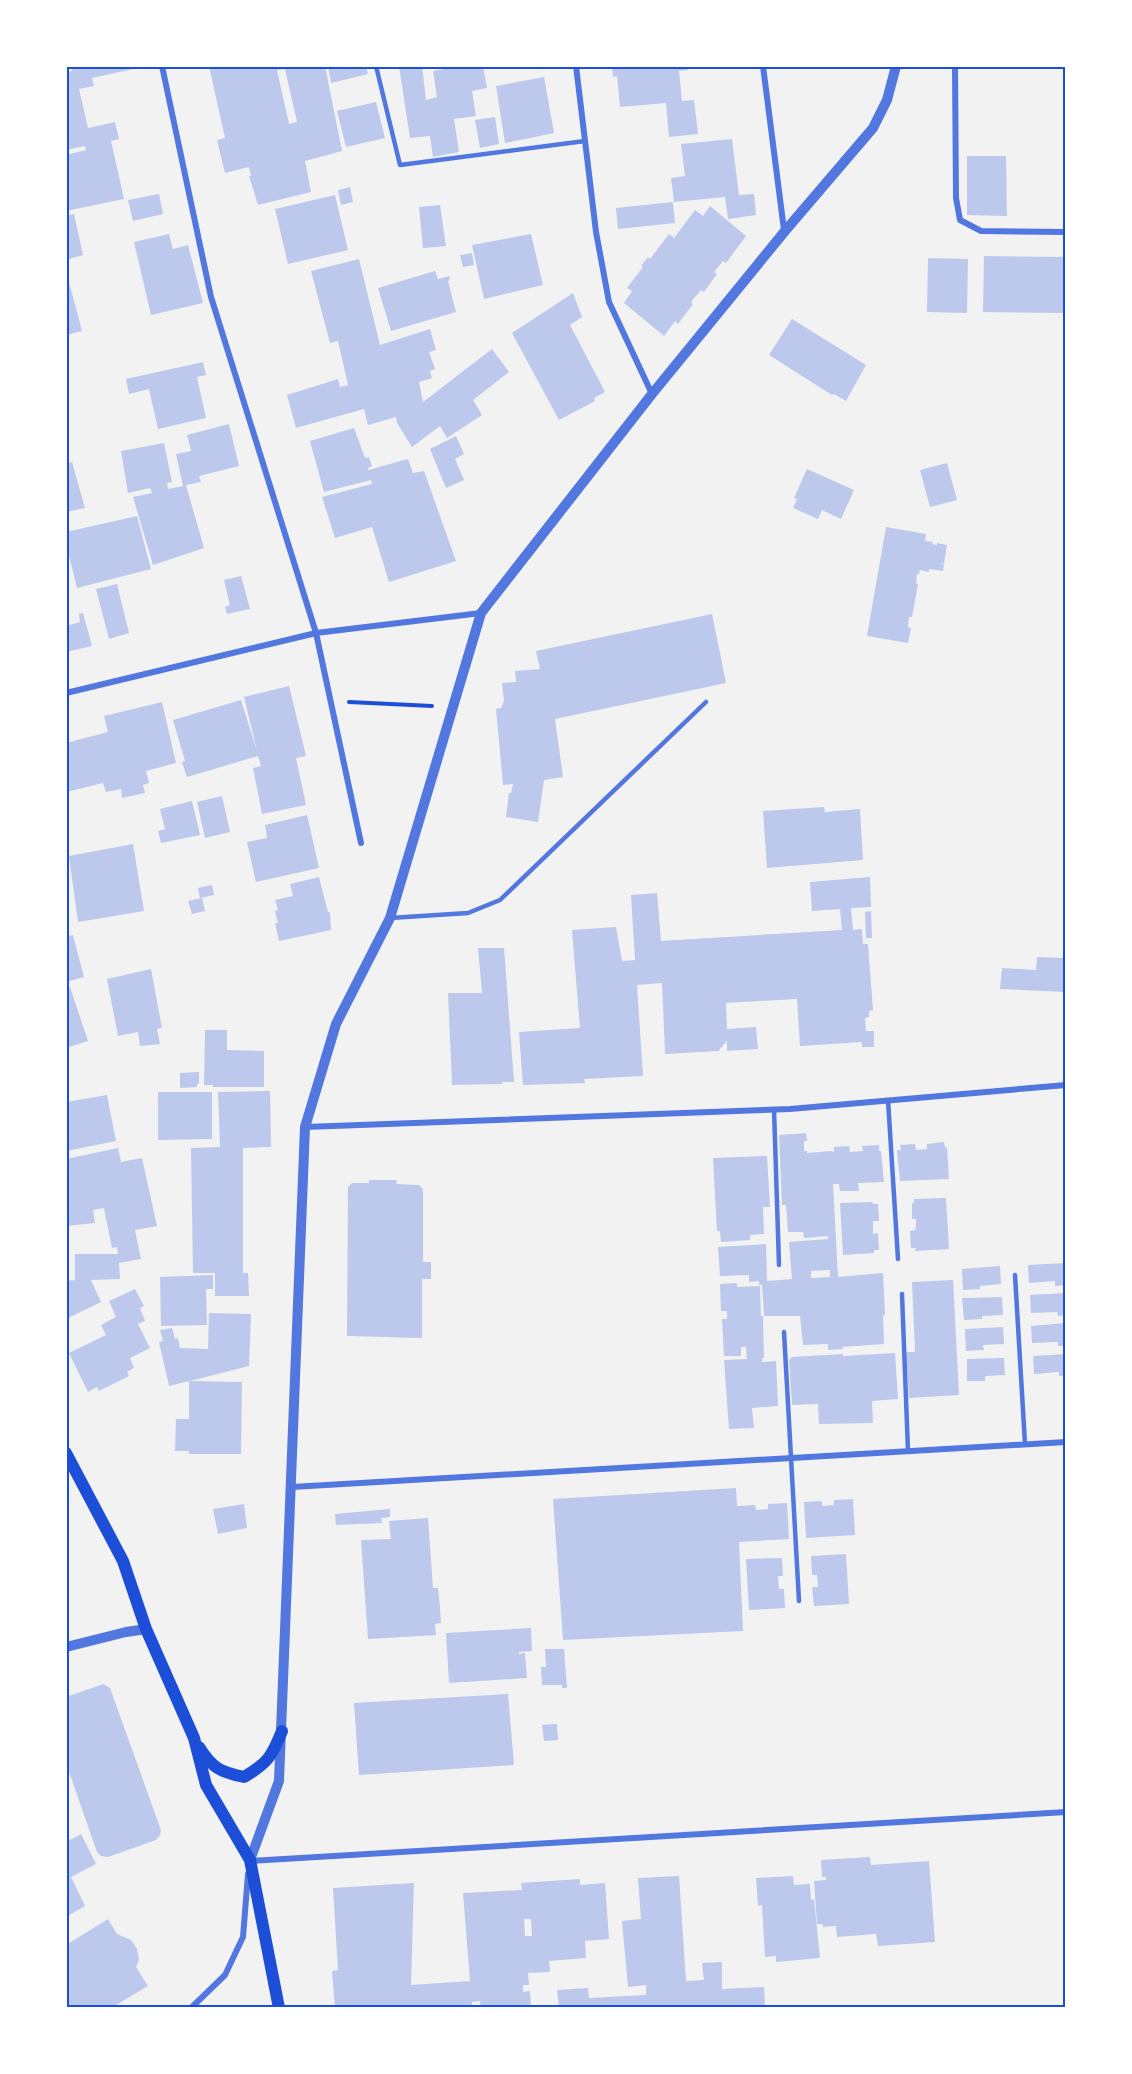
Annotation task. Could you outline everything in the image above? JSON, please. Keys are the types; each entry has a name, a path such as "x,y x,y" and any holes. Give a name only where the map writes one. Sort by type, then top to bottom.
{"main road":[{"path":"66,1453 123,1561 146,1629 194,1738 206,1758 224,1773 244,1777 262,1766 274,1751 282,1731"},
{"path":"194,1738 206,1785 250,1860 279,2008"}],"street":[{"path":"162,66 211,297 316,633 361,843"},
{"path":"576,66 596,232 609,302 651,394"},
{"path":"763,66 784,231"},
{"path":"191,2008 225,1975 243,1937 250,1860 279,1781 305,1127 336,1024 390,918 481,613 651,394 784,231 873,128 887,100 896,66"},
{"path":"955,66 956,198 960,220 981,231 1066,232"},
{"path":"66,693 316,633 481,613"},
{"path":"305,1127 774,1109 1066,1086"},
{"path":"292,1487 1066,1442"},
{"path":"66,1647 146,1629"},
{"path":"250,1860 1066,1812"}],"lane":[{"path":"375,66 400,165 585,141"},
{"path":"390,918 468,913 500,900 706,702"},
{"path":"888,1100 898,1259"},
{"path":"774,1109 779,1265"},
{"path":"1015,1275 1025,1444"},
{"path":"902,1294 908,1451"},
{"path":"784,1332 799,1601"}],"path":[{"path":"331,701 452,707"}],"building":[{"path":"71,66 137,66 138,68 92,78 94,86 79,89 88,128 115,122 119,139 111,141 124,199 66,211 66,155 86,150 85,146 66,150 66,72 72,71"},
{"path":"209,66 325,66 342,151 305,161 311,192 258,205 249,176 251,176 249,167 225,173 217,140 225,138","holes":["285,69 297,122 289,124 277,70"]},
{"path":"328,66 366,66 368,74 331,83"},
{"path":"399,66 422,66 426,100 437,97 433,71 461,66 483,66 487,88 472,91 476,116 454,119 459,152 433,157 430,136 410,138"},
{"path":"612,66 687,66 688,70 679,71 682,101 694,100 698,134 669,137 666,103 620,107 617,76 613,77"},
{"path":"544,77 554,133 505,143 496,86"},
{"path":"376,102 385,138 346,147 337,111"},
{"path":"495,117 499,144 480,148 475,120"},
{"path":"732,139 739,195 754,194 756,215 728,219 725,197 674,202 671,178 685,176 681,144"},
{"path":"967,156 1006,156 1007,216 967,215"},
{"path":"350,187 353,202 341,205 338,190"},
{"path":"159,194 163,214 133,221 128,200"},
{"path":"335,195 348,250 288,264 275,209"},
{"path":"673,202 675,223 618,229 616,208"},
{"path":"440,205 446,246 423,248 419,207"},
{"path":"710,206 746,236 726,263 723,261 714,272 717,274 704,292 701,290 691,302 693,304 678,324 675,321 664,336 624,303 632,291 627,288 648,257 650,259 669,234 674,238 695,210 703,216"},
{"path":"74,214 83,255 66,260 66,216"},
{"path":"169,234 173,249 188,245 203,303 151,315 134,242"},
{"path":"531,234 543,285 484,299 472,245"},
{"path":"472,253 474,265 463,267 460,255"},
{"path":"984,256 1066,257 1066,313 983,312"},
{"path":"928,258 968,259 967,313 927,312"},
{"path":"359,259 380,345 430,329 436,350 429,352 435,369 430,371 432,378 419,382 423,402 492,349 509,372 473,400 482,415 447,438 440,426 412,447 397,423 396,417 368,425 364,409 296,428 287,395 338,379 340,387 348,385 338,341 330,343 311,271"},
{"path":"66,271 82,331 66,335"},
{"path":"435,271 438,279 450,276 448,281 456,312 391,331 378,288"},
{"path":"573,293 582,317 570,325 605,392 594,398 595,401 559,420 512,333"},
{"path":"792,319 866,365 846,401 832,395 769,355"},
{"path":"203,362 206,375 197,377 206,418 158,429 149,389 129,394 126,379"},
{"path":"229,424 239,466 199,476 201,482 186,485 204,548 153,565 133,497 152,493 150,488 128,493 121,451 164,443 172,482 167,483 168,489 183,486 176,454 191,451 187,435"},
{"path":"354,428 365,458 369,457 372,466 368,470 408,459 413,473 424,471 456,561 389,582 372,527 335,538 322,497 372,484 371,480 324,492 310,441"},
{"path":"456,436 464,454 455,459 464,480 446,488 430,449"},
{"path":"72,462 85,508 66,512 66,464"},
{"path":"947,463 957,500 930,507 920,470"},
{"path":"807,469 854,490 841,519 822,510 818,519 793,508 797,499 794,498"},
{"path":"137,516 151,569 77,588 66,543 66,532"},
{"path":"886,527 926,534 925,541 947,545 944,563 939,563 944,564 943,571 920,570 917,574 916,583 918,584 912,617 909,617 908,627 911,628 908,643 867,636"},
{"path":"241,576 250,609 227,614 225,607 230,605 224,580"},
{"path":"117,584 129,633 109,639 96,589"},
{"path":"83,613 92,646 66,652 66,626 80,622 79,614"},
{"path":"712,614 726,683 555,719 563,777 544,780 538,822 506,817 509,793 511,793 513,784 503,785 496,709 501,708 504,701 502,683 516,682 515,671 540,669 536,651"},
{"path":"289,686 306,756 296,758 306,805 262,814 253,768 261,766 258,756 187,777 182,762 185,761 173,720 241,700 257,751 244,697"},
{"path":"162,702 176,763 146,771 149,783 143,785 145,793 122,798 121,789 106,792 103,783 66,792 66,743 108,732 104,716"},
{"path":"222,796 230,832 205,838 197,802"},
{"path":"192,801 200,835 161,843 158,831 165,829 160,809"},
{"path":"824,807 825,812 860,809 863,860 767,868 763,811"},
{"path":"307,815 319,868 256,882 247,842 267,838 265,825"},
{"path":"133,844 144,911 78,922 69,856"},
{"path":"319,877 328,912 330,912 331,930 279,941 275,923 278,923 275,911 278,910 275,900 293,896 290,884"},
{"path":"870,877 871,907 851,908 853,930 862,929 863,944 868,944 873,1010 869,1011 869,1017 865,1018 866,1031 874,1031 874,1047 862,1047 862,1042 800,1046 797,999 726,1003 727,1029 756,1027 758,1049 727,1051 727,1041 719,1051 665,1054 662,983 637,985 643,1076 584,1079 585,1083 523,1085 519,1032 580,1028 572,930 616,927 622,961 635,960 631,895 657,893 661,941 842,930 840,909 812,911 810,882"},
{"path":"212,885 214,895 200,898 198,888"},
{"path":"202,898 205,911 192,914 188,901"},
{"path":"871,911 872,938 866,938 865,912"},
{"path":"73,935 84,977 66,982 66,937"},
{"path":"478,948 504,948 514,1082 452,1085 448,993 482,993"},
{"path":"1037,957 1066,958 1066,992 1000,989 1002,968 1036,970"},
{"path":"151,969 162,1028 157,1029 160,1044 140,1046 138,1032 118,1036 107,979"},
{"path":"70,987 88,1041 66,1048 66,988"},
{"path":"205,1030 227,1030 227,1050 264,1051 264,1087 204,1085"},
{"path":"199,1072 197,1087 180,1088 180,1073"},
{"path":"270,1091 271,1147 243,1148 243,1273 248,1273 249,1296 215,1296 215,1273 193,1273 191,1148 220,1147 218,1092"},
{"path":"158,1092 212,1092 212,1139 158,1140"},
{"path":"107,1095 116,1141 66,1151 66,1102"},
{"path":"806,1133 807,1141 804,1141 804,1151 807,1153 834,1152 834,1147 849,1146 850,1152 863,1151 862,1146 879,1145 884,1182 858,1183 859,1191 840,1191 839,1184 833,1184 838,1277 883,1273 884,1344 828,1350 828,1344 803,1345 800,1316 764,1316 762,1285 759,1285 759,1281 749,1282 749,1275 720,1276 718,1247 766,1244 767,1281 792,1279 789,1242 828,1239 828,1236 804,1238 803,1232 788,1232 786,1205 782,1205 779,1135","holes":["830,1270 830,1277 811,1278 811,1271"]},
{"path":"944,1142 945,1148 947,1147 949,1179 900,1181 897,1150 901,1150 900,1145 915,1144 916,1150 927,1149 927,1144"},
{"path":"118,1148 121,1162 142,1158 157,1226 135,1230 141,1259 119,1263 120,1279 91,1280 101,1302 66,1319 66,1281 75,1280 75,1254 118,1254 117,1247 112,1248 104,1208 93,1210 95,1223 66,1226 66,1159"},
{"path":"767,1156 770,1207 763,1207 764,1234 750,1235 750,1240 721,1242 720,1231 717,1231 713,1158"},
{"path":"369,1180 397,1180 396,1184 419,1185 423,1189 423,1262 431,1262 431,1279 422,1279 422,1338 347,1336 348,1187 352,1183 369,1183"},
{"path":"946,1198 949,1249 915,1251 916,1248 911,1248 910,1231 915,1230 916,1226 916,1219 912,1219 914,1199"},
{"path":"872,1202 878,1204 879,1221 873,1221 873,1234 878,1233 879,1250 874,1250 874,1253 843,1255 840,1203"},
{"path":"1066,1263 1066,1285 1055,1286 1055,1281 1029,1283 1028,1265"},
{"path":"1000,1266 1001,1284 963,1290 962,1269"},
{"path":"213,1275 213,1289 206,1289 207,1325 161,1326 160,1277"},
{"path":"953,1280 959,1395 909,1398 906,1352 915,1352 912,1282"},
{"path":"737,1283 737,1287 760,1286 761,1316 763,1316 764,1358 762,1362 776,1361 778,1406 752,1408 754,1428 729,1429 724,1360 747,1359 746,1347 741,1347 741,1356 724,1356 722,1319 727,1319 727,1311 721,1311 720,1284"},
{"path":"135,1289 144,1306 140,1308 145,1321 138,1324 150,1348 130,1358 134,1368 127,1372 129,1376 99,1391 97,1387 88,1392 69,1353 106,1335 101,1325 116,1317 109,1301"},
{"path":"1066,1293 1066,1315 1058,1316 1057,1312 1031,1313 1030,1295"},
{"path":"1002,1297 1003,1315 964,1320 962,1298"},
{"path":"209,1313 251,1314 249,1366 190,1381 242,1382 241,1454 189,1454 189,1451 175,1451 176,1419 189,1419 189,1381 169,1386 159,1342 163,1341 160,1330 172,1328 175,1339 178,1338 180,1348 208,1349"},
{"path":"1066,1323 1066,1346 1058,1346 1058,1342 1032,1343 1031,1326"},
{"path":"1003,1327 1004,1344 983,1345 984,1350 966,1351 965,1329"},
{"path":"895,1353 898,1399 872,1401 873,1423 819,1424 818,1404 792,1405 789,1360 792,1357"},
{"path":"1066,1354 1066,1376 1059,1376 1059,1372 1034,1374 1033,1356"},
{"path":"1004,1358 1005,1375 985,1376 985,1381 967,1381 967,1359"},
{"path":"736,1488 737,1506 755,1505 756,1510 768,1509 768,1504 787,1503 789,1539 739,1542 743,1631 563,1640 553,1499"},
{"path":"853,1499 855,1535 806,1538 804,1502 822,1501 822,1506 834,1505 834,1500"},
{"path":"244,1504 247,1528 218,1534 213,1509"},
{"path":"390,1509 390,1517 381,1518 382,1523 336,1525 335,1514"},
{"path":"428,1518 433,1588 438,1588 440,1608 441,1623 435,1624 436,1635 368,1639 361,1540 391,1539 389,1521"},
{"path":"846,1554 849,1604 814,1606 812,1587 818,1587 817,1575 812,1575 811,1556"},
{"path":"782,1558 783,1576 778,1576 779,1589 784,1589 785,1608 749,1610 746,1559"},
{"path":"531,1628 532,1651 519,1652 519,1654 525,1653 527,1678 449,1683 446,1633"},
{"path":"545,1649 564,1649 567,1688 562,1688 562,1685 542,1685 541,1667 546,1667"},
{"path":"103,1684 110,1688 161,1830 156,1840 108,1857 101,1856 97,1852 66,1763 66,1697"},
{"path":"508,1694 514,1765 359,1775 354,1703"},
{"path":"557,1724 558,1740 544,1741 542,1725"},
{"path":"81,1834 96,1864 71,1877 85,1906 66,1917 66,1842"},
{"path":"870,1857 871,1865 929,1861 935,1942 878,1946 876,1934 837,1937 836,1926 823,1927 823,1924 817,1924 814,1881 826,1880 826,1877 822,1877 821,1860"},
{"path":"679,1876 686,1981 704,1980 702,1963 722,1962 722,1989 764,1987 765,2008 559,2008 557,1990 588,1988 589,1998 646,1995 646,1985 628,1987 622,1921 641,1919 638,1878"},
{"path":"793,1876 794,1885 810,1884 811,1900 814,1899 820,1958 776,1962 776,1956 765,1957 762,1905 758,1906 756,1878"},
{"path":"580,1879 580,1885 605,1883 609,1939 585,1941 586,1958 549,1961 550,1972 528,1973 529,1985 523,1985 523,1992 530,1991 531,2008 481,2008 480,2001 472,2002 472,2008 335,2008 332,1971 338,1970 333,1888 414,1883 411,1985 470,1981 463,1893 522,1890 521,1883","holes":["524,1919 531,1919 532,1936 525,1936"]},
{"path":"108,1919 117,1934 131,1940 137,1949 139,1960 136,1967 148,1986 111,2008 66,2008 66,1945"}]}
